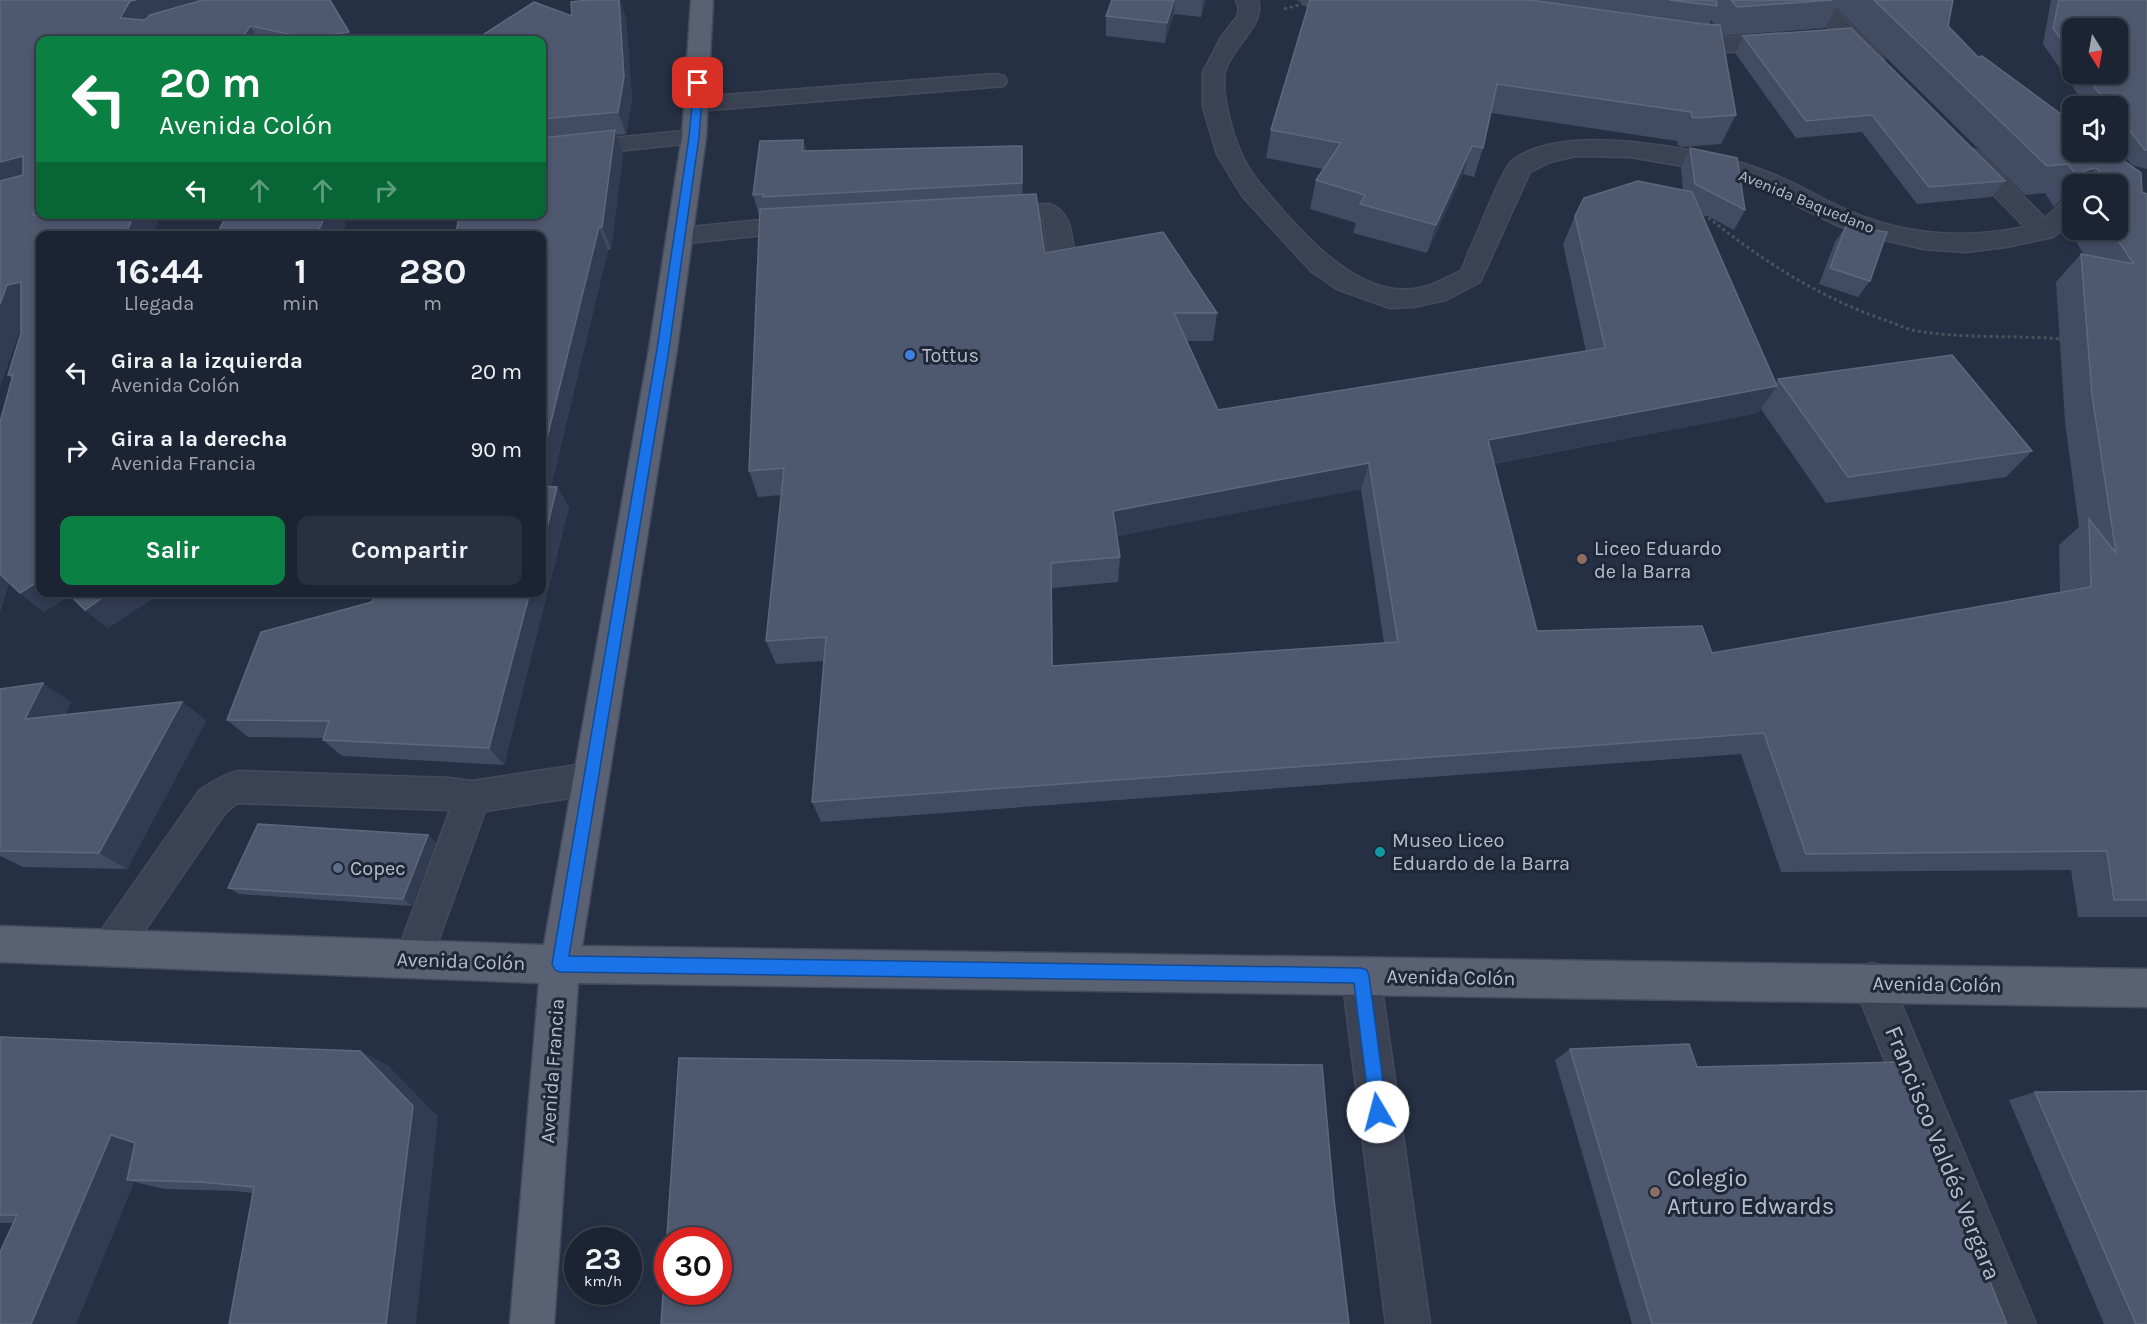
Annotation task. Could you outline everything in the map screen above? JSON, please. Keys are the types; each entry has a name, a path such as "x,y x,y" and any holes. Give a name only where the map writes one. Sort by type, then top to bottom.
{"main road":[{"name":"Avenida Francia","path":"532,1324 560,964 663,349 698,104 702,0"},
{"name":"Avenida Colón","path":"0,944 414,959 465,963 1872,982 2147,988"}],"street":[{"path":"1813,0 1837,36 1889,76"},
{"name":"Avenida Baquedano","path":"1248,9 1214,72 1215,107 1230,154 1252,191 1320,265 1346,283 1390,299 1437,294 1471,276 1520,167 1536,157 1566,149 1608,148 1673,154 1756,177 1845,219 1883,232 1921,241 1976,243 2044,231 2062,219"},
{"path":"1655,39 1723,45 1803,38"},
{"path":"698,104 996,81"},
{"path":"546,152 694,137"},
{"path":"1954,141 2044,231"},
{"path":"966,215 1049,212 1055,218 1063,266"},
{"path":"679,236 823,223"},
{"path":"111,948 212,802 226,791 238,787 249,787 448,794 472,798 590,779"},
{"path":"414,959 472,798"},
{"path":"1361,976 1408,1324"},
{"name":"Francisco Valdés Vergara","path":"1872,982 2014,1324"}],"path":[{"path":"1248,9 1312,2"},
{"path":"1698,209 1722,230 1788,277 1849,308 1914,330 1964,336 2067,340"}],"building":[{"path":"0,0 136,0 130,1 120,18 145,20 150,15 203,0 330,0 349,32 322,36 298,36 250,26 244,36 36,36 36,205 33,215 36,215 36,219 132,219 127,231 36,231 36,583 20,593 0,574 0,422 13,375 8,375 21,333 21,282 7,285 0,304 0,181 23,175 23,156 0,162"},
{"path":"619,0 624,77 618,112 546,119 546,36 481,36 534,2 572,16 571,2"},
{"path":"1112,0 1174,0 1167,23 1106,16"},
{"path":"1310,0 1530,0 1720,25 1736,115 1697,118 1692,117 1691,112 1497,84 1483,148 1472,146 1436,225 1360,204 1365,195 1316,180 1341,143 1271,130"},
{"path":"1669,0 1716,0 1717,6"},
{"path":"1731,0 1833,0 1737,7"},
{"path":"1874,0 1953,0 1948,26 1978,57 1982,56 2062,115 2062,162 2126,162 2141,173 2142,192 2147,194 2147,900 2114,900 2107,851 1806,854 1764,733 812,802 826,637 766,641 784,468 749,471 760,209 1036,194 1045,253 1163,232 1217,313 1174,313 1218,410 1605,348 1575,216 1584,198 1638,181 1692,192 1777,386 1488,440 1537,631 1702,626 1712,653 2091,587 2089,519 2116,553 2092,395 2081,254 2134,264 2118,240 2128,240 2128,174 2099,174 2096,168 2087,170 2082,174 2075,174 2068,164 2047,166","holes":["1369,463 1398,642 1052,666 1051,563 1120,557 1113,511"]},
{"path":"2059,0 2147,0 2147,150 2128,129 2128,96 2102,96 2092,84 2128,84 2128,18 2062,18 2062,41 2053,28"},
{"path":"1851,28 2005,181 1929,187 1872,115 1806,121 1743,36"},
{"path":"615,130 602,227 599,227 546,442 546,231 456,231 459,219 546,219 546,138"},
{"path":"803,140 802,151 1022,146 1022,183 763,197 763,194 753,195 760,141"},
{"path":"1690,148 1737,158 1745,210 1695,184"},
{"path":"224,219 324,219 318,231 218,231"},
{"path":"1846,226 1887,232 1870,281 1830,268"},
{"path":"1952,355 2032,451 1848,477 1778,379"},
{"path":"546,486 557,487 546,532"},
{"path":"72,597 103,597 85,610"},
{"path":"374,597 529,597 489,748 323,740 329,721 227,720 261,632 372,602"},
{"path":"43,683 25,719 182,702 99,853 0,851 0,689"},
{"name":"Copec","path":"258,824 428,835 403,899 228,888"},
{"path":"0,1037 360,1051 413,1106 386,1324 229,1324 254,1187 200,1182 127,1180 135,1143 111,1135 31,1324 0,1324 0,1252 17,1215 0,1215"},
{"path":"1689,1044 1697,1067 1901,1062 2007,1324 1652,1324 1570,1049"},
{"path":"679,1058 1322,1065 1334,1199 1349,1324 661,1324 662,1305 732,1305 732,1227 668,1227"},
{"path":"2147,1091 2147,1324 2136,1324 2035,1092"}],"place":[{"name":"Tottus","path":"910,355"},
{"name":"Liceo Eduardo de la Barra","path":"1582,559"},
{"name":"Museo Liceo Eduardo de la Barra","path":"1380,852"},
{"name":"Copec","path":"338,868"},
{"name":"Colegio Arturo Edwards","path":"1655,1192"}],"route":[{"path":"698,83 694,137 663,349 560,964 1361,976 1378,1112"}]}
